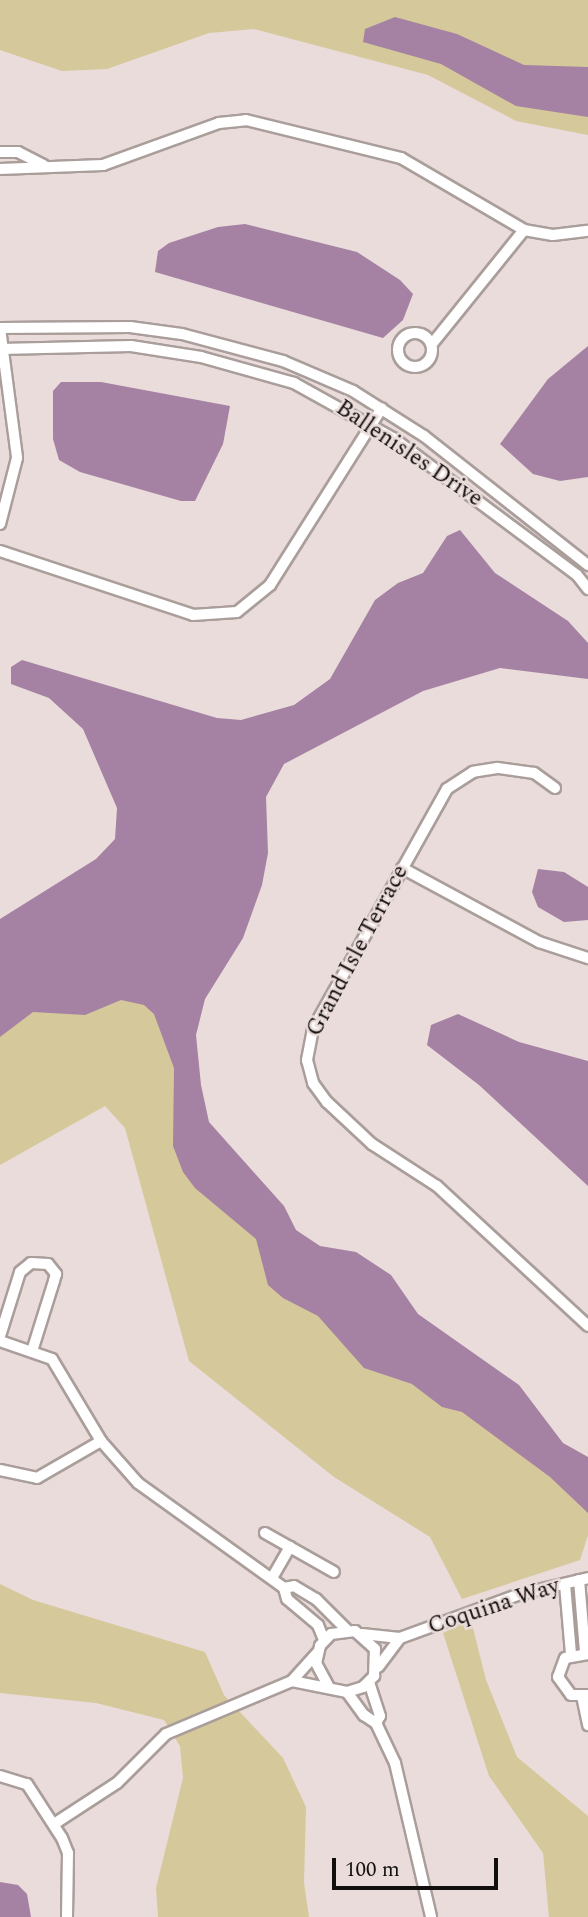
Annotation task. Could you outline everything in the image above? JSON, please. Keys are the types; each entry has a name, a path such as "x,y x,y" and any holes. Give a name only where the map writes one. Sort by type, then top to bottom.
{"street":[{"path":"0,169 103,165 219,123 246,120 401,158 524,230 553,235 588,231"},
{"path":"0,152 18,152 47,166"},
{"path":"432,344 524,230"},
{"name":"Ballenisles Drive","path":"0,328 130,327 182,334 283,361 353,391 382,408 424,436 588,564"},
{"path":"0,328 17,458 0,524"},
{"name":"Ballenisles Drive","path":"2,349 75,344 173,351 293,383 372,425 577,575 588,589"},
{"path":"0,551 193,615 237,612 270,585 382,408"},
{"path":"577,575 588,564"},
{"name":"Grand Isle Terrace","path":"555,788 534,773 489,769 465,776 442,796 313,1029 307,1052 313,1083 372,1144 437,1186 588,1326"},
{"path":"402,868 538,942 588,958"},
{"path":"32,1351 54,1281 55,1271 48,1264 31,1263 20,1272 0,1338 58,1365 100,1441 162,1503 284,1588 287,1598 318,1625 324,1640"},
{"path":"0,1470 37,1478 100,1441"},
{"path":"265,1533 334,1572"},
{"path":"272,1578 290,1547"},
{"path":"583,1579 586,1653 571,1654 561,1664 558,1677 565,1690 585,1696 588,1725"},
{"name":"Coquina Way","path":"362,1634 400,1638 520,1594 583,1579"},
{"path":"565,1584 571,1654"},
{"path":"284,1588 294,1586 305,1592 347,1630 362,1634 375,1649 376,1669 369,1682 347,1692"},
{"path":"297,1606 305,1592"},
{"path":"54,1824 117,1783 166,1734 292,1681 317,1653 324,1640 347,1630"},
{"name":"Coquina Way","path":"376,1669 400,1638"},
{"path":"317,1653 318,1671 328,1686"},
{"path":"292,1681 328,1686 347,1692 364,1715 376,1723 395,1763 431,1917"},
{"path":"369,1682 380,1716 376,1723"},
{"path":"0,1776 27,1784 54,1824 68,1853 67,1917"}],"shaded area":[{"path":"0,0 588,0 588,135 516,121 428,75 254,29 209,33 107,69 62,71 0,50"},
{"path":"395,17 457,34 524,65 588,67 588,117 516,106 441,64 363,42 365,29"},
{"path":"245,224 357,252 400,280 413,294 403,320 383,338 155,272 158,251 169,243 218,227"},
{"path":"588,346 588,477 560,481 533,474 500,444 548,379"},
{"path":"61,382 101,382 230,406 223,444 195,501 181,501 80,472 59,460 53,439 53,391"},
{"path":"460,530 495,573 568,621 588,643 588,679 500,668 423,691 284,764 266,797 268,853 262,885 243,938 205,999 196,1035 201,1085 209,1122 284,1206 296,1230 320,1246 356,1252 391,1275 418,1314 519,1385 563,1443 588,1457 588,1513 550,1477 462,1412 442,1407 412,1384 364,1368 318,1316 283,1298 268,1285 256,1239 195,1188 183,1172 173,1146 174,1068 154,1014 144,1005 121,1000 85,1015 33,1012 0,1037 0,919 96,859 115,839 117,808 83,729 49,698 11,684 11,667 22,660 217,718 241,720 294,705 330,679 375,600 398,583 423,573 447,536"},
{"path":"208,824 173,1013 194,1133 248,1205 588,1497 588,1535 580,1560 462,1599 430,1537 334,1477 189,1361 125,1128 105,1106 0,1165 0,974"},
{"path":"538,869 564,872 588,887 588,920 564,922 538,907 532,892"},
{"path":"458,1014 519,1042 588,1061 588,1186 479,1085 427,1045 431,1025"},
{"path":"0,1584 33,1600 205,1652 224,1695 283,1758 306,1807 304,1883 309,1917 158,1917 156,1888 183,1778 180,1746 164,1720 96,1703 0,1693"},
{"path":"471,1620 486,1680 517,1757 588,1816 588,1917 549,1917 543,1853 489,1776 443,1633"},
{"path":"0,1882 18,1885 27,1894 31,1917 0,1917"}]}
